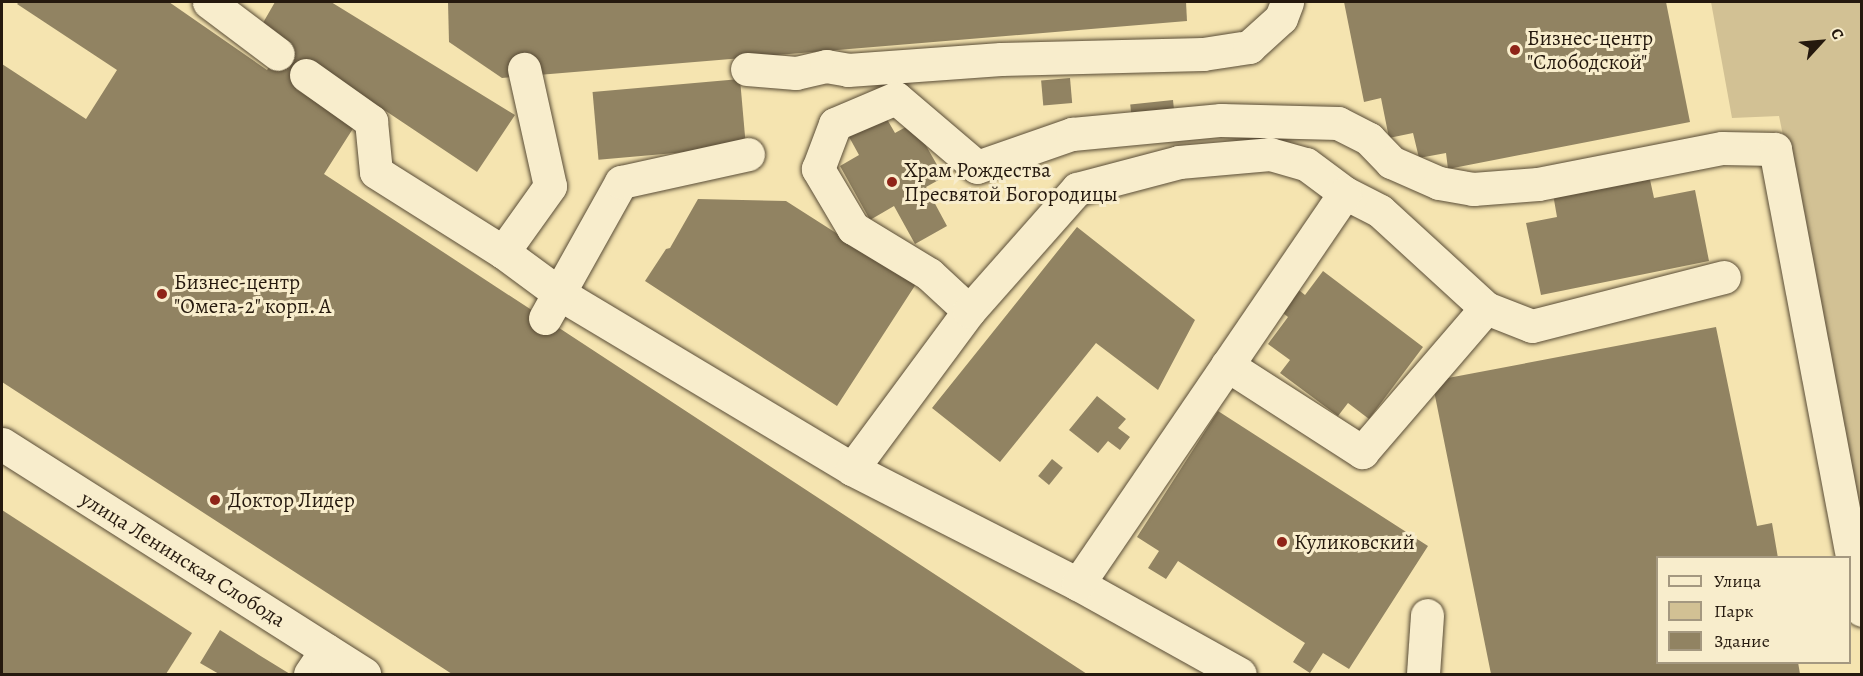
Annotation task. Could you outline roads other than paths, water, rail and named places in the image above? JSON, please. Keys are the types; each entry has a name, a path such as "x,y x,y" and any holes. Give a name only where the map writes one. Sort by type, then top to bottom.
{"street":[{"path":"208,2 278,54"},
{"path":"747,69 796,73 826,66 848,70 1001,59 1203,54 1249,47 1281,18 1287,2"},
{"path":"503,252 550,186 524,69"},
{"path":"848,70 848,91 855,115"},
{"path":"306,75 371,121 376,172 503,252 553,306 852,469 1078,584 1240,675"},
{"path":"969,311 929,274 853,228 818,169 836,124 896,98 977,167 1072,134 1221,120 1338,123 1369,139 1391,162 1439,183 1473,189 1538,184 1722,148 1775,149 1862,610"},
{"path":"553,306 621,182 748,154"},
{"path":"852,469 969,311 1077,189 1179,162 1270,154 1306,164 1345,193 1380,211 1486,308 1532,326 1724,277"},
{"path":"1078,584 1100,557 1227,365 1345,193"},
{"path":"1227,365 1362,452 1486,308"},
{"name":"улица Ленинская Слобода","path":"2,444 318,662 364,675"},
{"path":"1423,675 1427,615"}],"place":[{"name":"Бизнес-центр \"Слободской\"","path":"1515,50"},
{"name":"Храм Рождества Пресвятой Богородицы","path":"892,182"},
{"name":"Бизнес-центр \"Омега-2\" корп. A","path":"162,294"},
{"name":"Доктор Лидер","path":"215,500"},
{"name":"Куликовский","path":"1282,542"}]}
